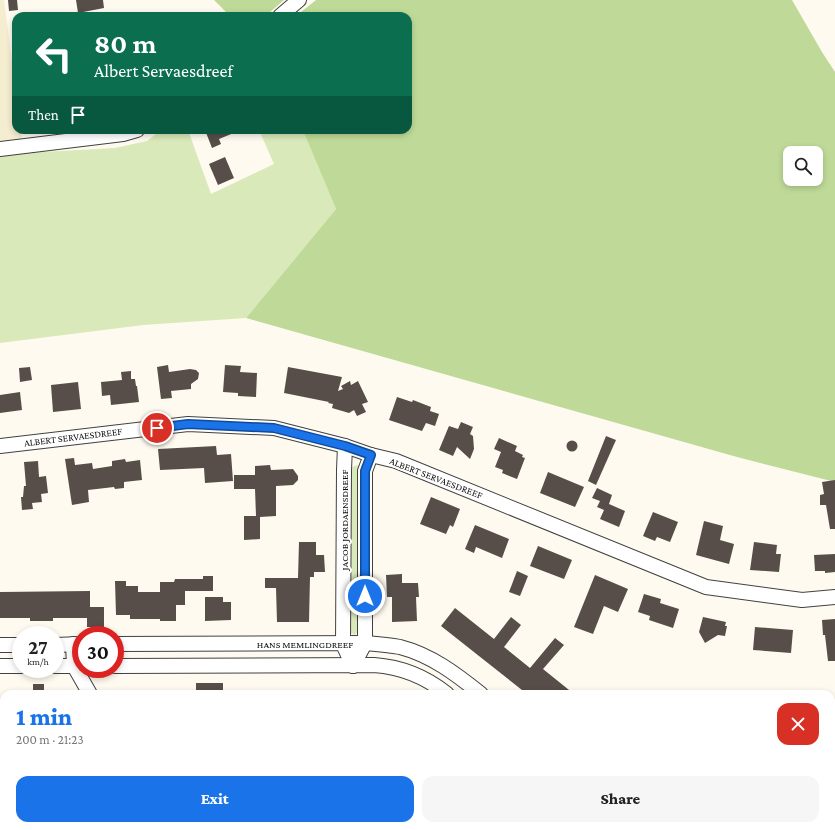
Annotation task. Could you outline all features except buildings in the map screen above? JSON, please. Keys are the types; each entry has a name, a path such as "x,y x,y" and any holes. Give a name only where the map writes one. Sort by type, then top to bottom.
{"street":[{"path":"285,12 299,0"},
{"path":"0,149 123,134"},
{"name":"ALBERT SERVAESDREEF","path":"0,446 188,424 274,428 396,461 706,587 802,600 835,597"},
{"name":"JACOB JORDAENSDREEF","path":"345,446 343,644 353,666"},
{"name":"JACOB JORDAENSDREEF","path":"353,666 366,643 365,471 371,455"},
{"name":"HANS MEMLINGDREEF","path":"124,644 366,643 400,647 427,657 454,673 475,690"},
{"path":"0,645 12,645"},
{"path":"0,666 12,666"},
{"path":"124,666 388,666 408,672 426,680 441,690"},
{"path":"83,678 88,690"}],"shaded area":[{"path":"0,0 4,0 12,61 12,134 21,134 22,141 0,143"}],"green space":[{"path":"214,0 284,0 270,12 226,12"},
{"path":"316,0 792,0 835,72 835,482 737,457 246,318 336,209 305,134 412,134 412,12 301,12"},
{"path":"156,134 189,134 211,194 274,164 261,134 306,134 336,209 246,318 143,325 0,343 0,157 23,153 115,148 147,141"},
{"path":"358,465 360,466 359,631 354,635 348,629 349,468"}],"route":[{"path":"157,428 188,424 274,428 345,446 371,455 365,471 365,596"}]}
